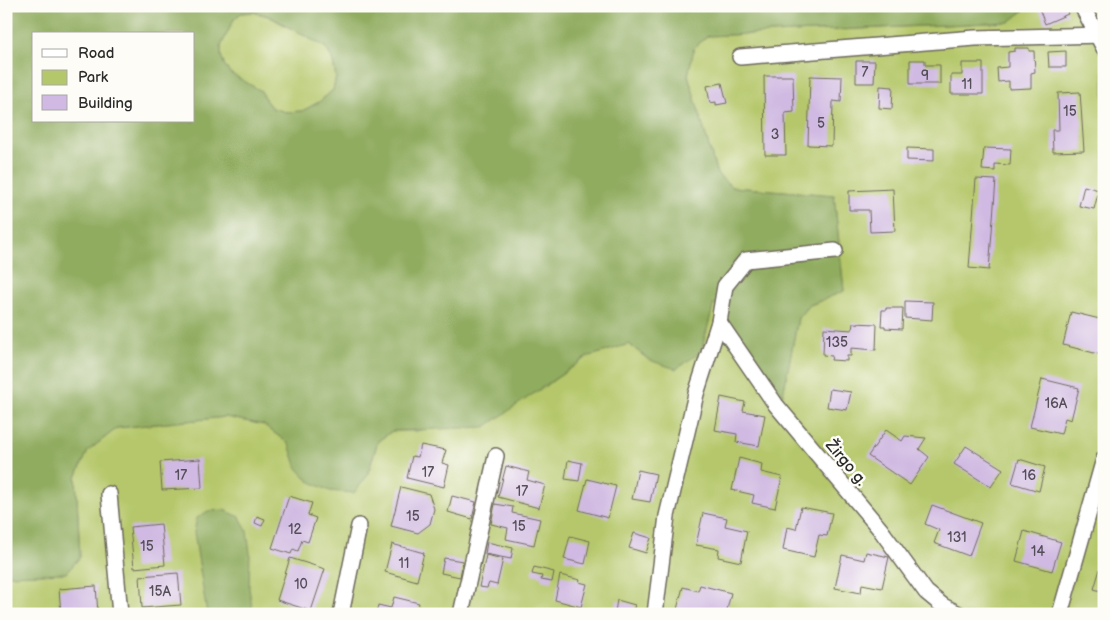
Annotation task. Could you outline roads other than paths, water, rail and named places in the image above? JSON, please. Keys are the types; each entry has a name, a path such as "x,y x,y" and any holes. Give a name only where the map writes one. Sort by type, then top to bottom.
{"street":[{"path":"1082,6 1102,39"},
{"path":"740,57 975,38 1102,39"},
{"path":"655,614 667,516 696,394 719,322 725,286 746,260 835,251"},
{"name":"Žirgo g.","path":"719,322 776,405 880,529 926,592 943,606 958,614"},
{"path":"461,614 496,456"},
{"path":"1060,614 1099,493 1104,459"},
{"path":"109,494 120,614"},
{"path":"341,614 359,526"}]}
